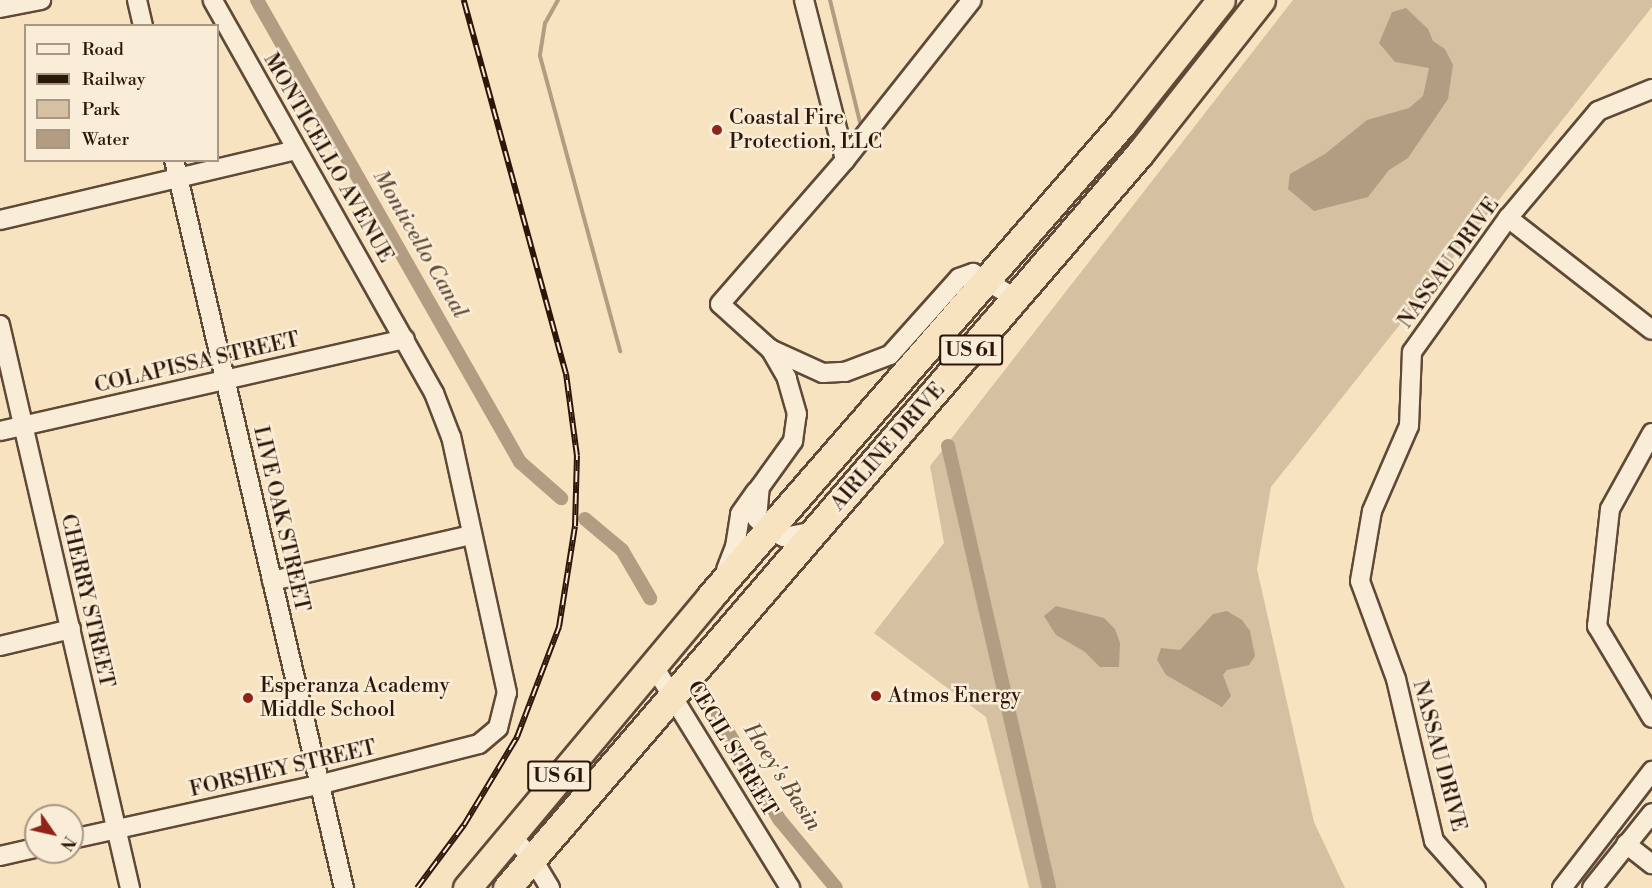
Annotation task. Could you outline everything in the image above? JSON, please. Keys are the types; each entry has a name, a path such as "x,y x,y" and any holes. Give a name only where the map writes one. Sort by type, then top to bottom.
{"highway":[{"name":"AIRLINE DRIVE","path":"467,888 710,597 1123,123 1221,0"},
{"name":"AIRLINE DRIVE","path":"507,888 1140,153 1261,0"}],"street":[{"path":"0,8 41,0"},
{"path":"137,0 143,24"},
{"name":"MONTICELLO AVENUE","path":"213,0 405,339 442,411 507,693 498,728"},
{"path":"804,0 844,160"},
{"path":"710,597 732,558 740,514 793,441 797,414 787,378 770,349 720,303 844,160 972,0"},
{"name":"NASSAU DRIVE","path":"1476,888 1434,841 1396,679 1360,581 1372,511 1409,426 1412,352 1508,218 1598,111 1652,89"},
{"path":"0,220 178,180 296,150"},
{"name":"LIVE OAK STREET","path":"174,162 322,784 344,888"},
{"path":"1508,218 1652,330"},
{"path":"770,349 823,373 868,366 890,355 959,278 973,273 1015,298"},
{"name":"CHERRY STREET","path":"0,325 130,888"},
{"name":"COLAPISSA STREET","path":"0,431 405,339"},
{"path":"1652,433 1610,509 1597,626 1652,718"},
{"path":"760,487 757,519 768,530 784,537 816,531"},
{"path":"272,581 471,535"},
{"path":"0,646 71,629"},
{"name":"CECIL STREET","path":"653,665 673,694 784,886"},
{"name":"FORSHEY STREET","path":"84,836 322,784 468,748 489,738 498,728"},
{"path":"1562,888 1652,771"},
{"path":"1592,888 1652,813"},
{"path":"510,835 532,858 550,888"},
{"path":"1626,844 1652,864"},
{"path":"0,856 24,851"}],"green space":[{"path":"1293,0 1652,0 1652,7 1271,487 1257,569 1314,822 1345,888 1029,888 986,717 874,633 944,543 930,466"}],"water":[{"path":"1406,8 1428,29 1433,41 1445,49 1453,65 1448,99 1408,158 1389,170 1368,197 1314,211 1288,189 1290,174 1325,154 1367,120 1409,108 1423,96 1429,68 1395,62 1379,43 1392,12"},
{"path":"1056,606 1104,618 1115,629 1120,643 1119,667 1100,667 1085,652 1056,635 1044,616"},
{"path":"1227,611 1242,620 1250,631 1255,656 1249,665 1227,670 1223,675 1231,696 1222,707 1166,675 1157,660 1161,648 1180,650 1213,614"}],"waterway":[{"name":"Monticello Canal","path":"257,0 520,462 561,498"},
{"path":"558,0 545,23 540,56 620,351"},
{"path":"830,0 860,122"},
{"path":"948,446 1049,888"},
{"path":"585,519 622,550 650,598"},
{"name":"Hoey's Basin","path":"718,715 779,819 836,888"}],"railway":[{"path":"417,888 464,825 517,737 559,627 575,526 577,456 566,374 464,0"}],"place":[{"name":"Coastal Fire Protection, LLC","path":"717,130"},
{"name":"Atmos Energy","path":"876,696"},
{"name":"Esperanza Academy Middle School","path":"248,698"}]}
